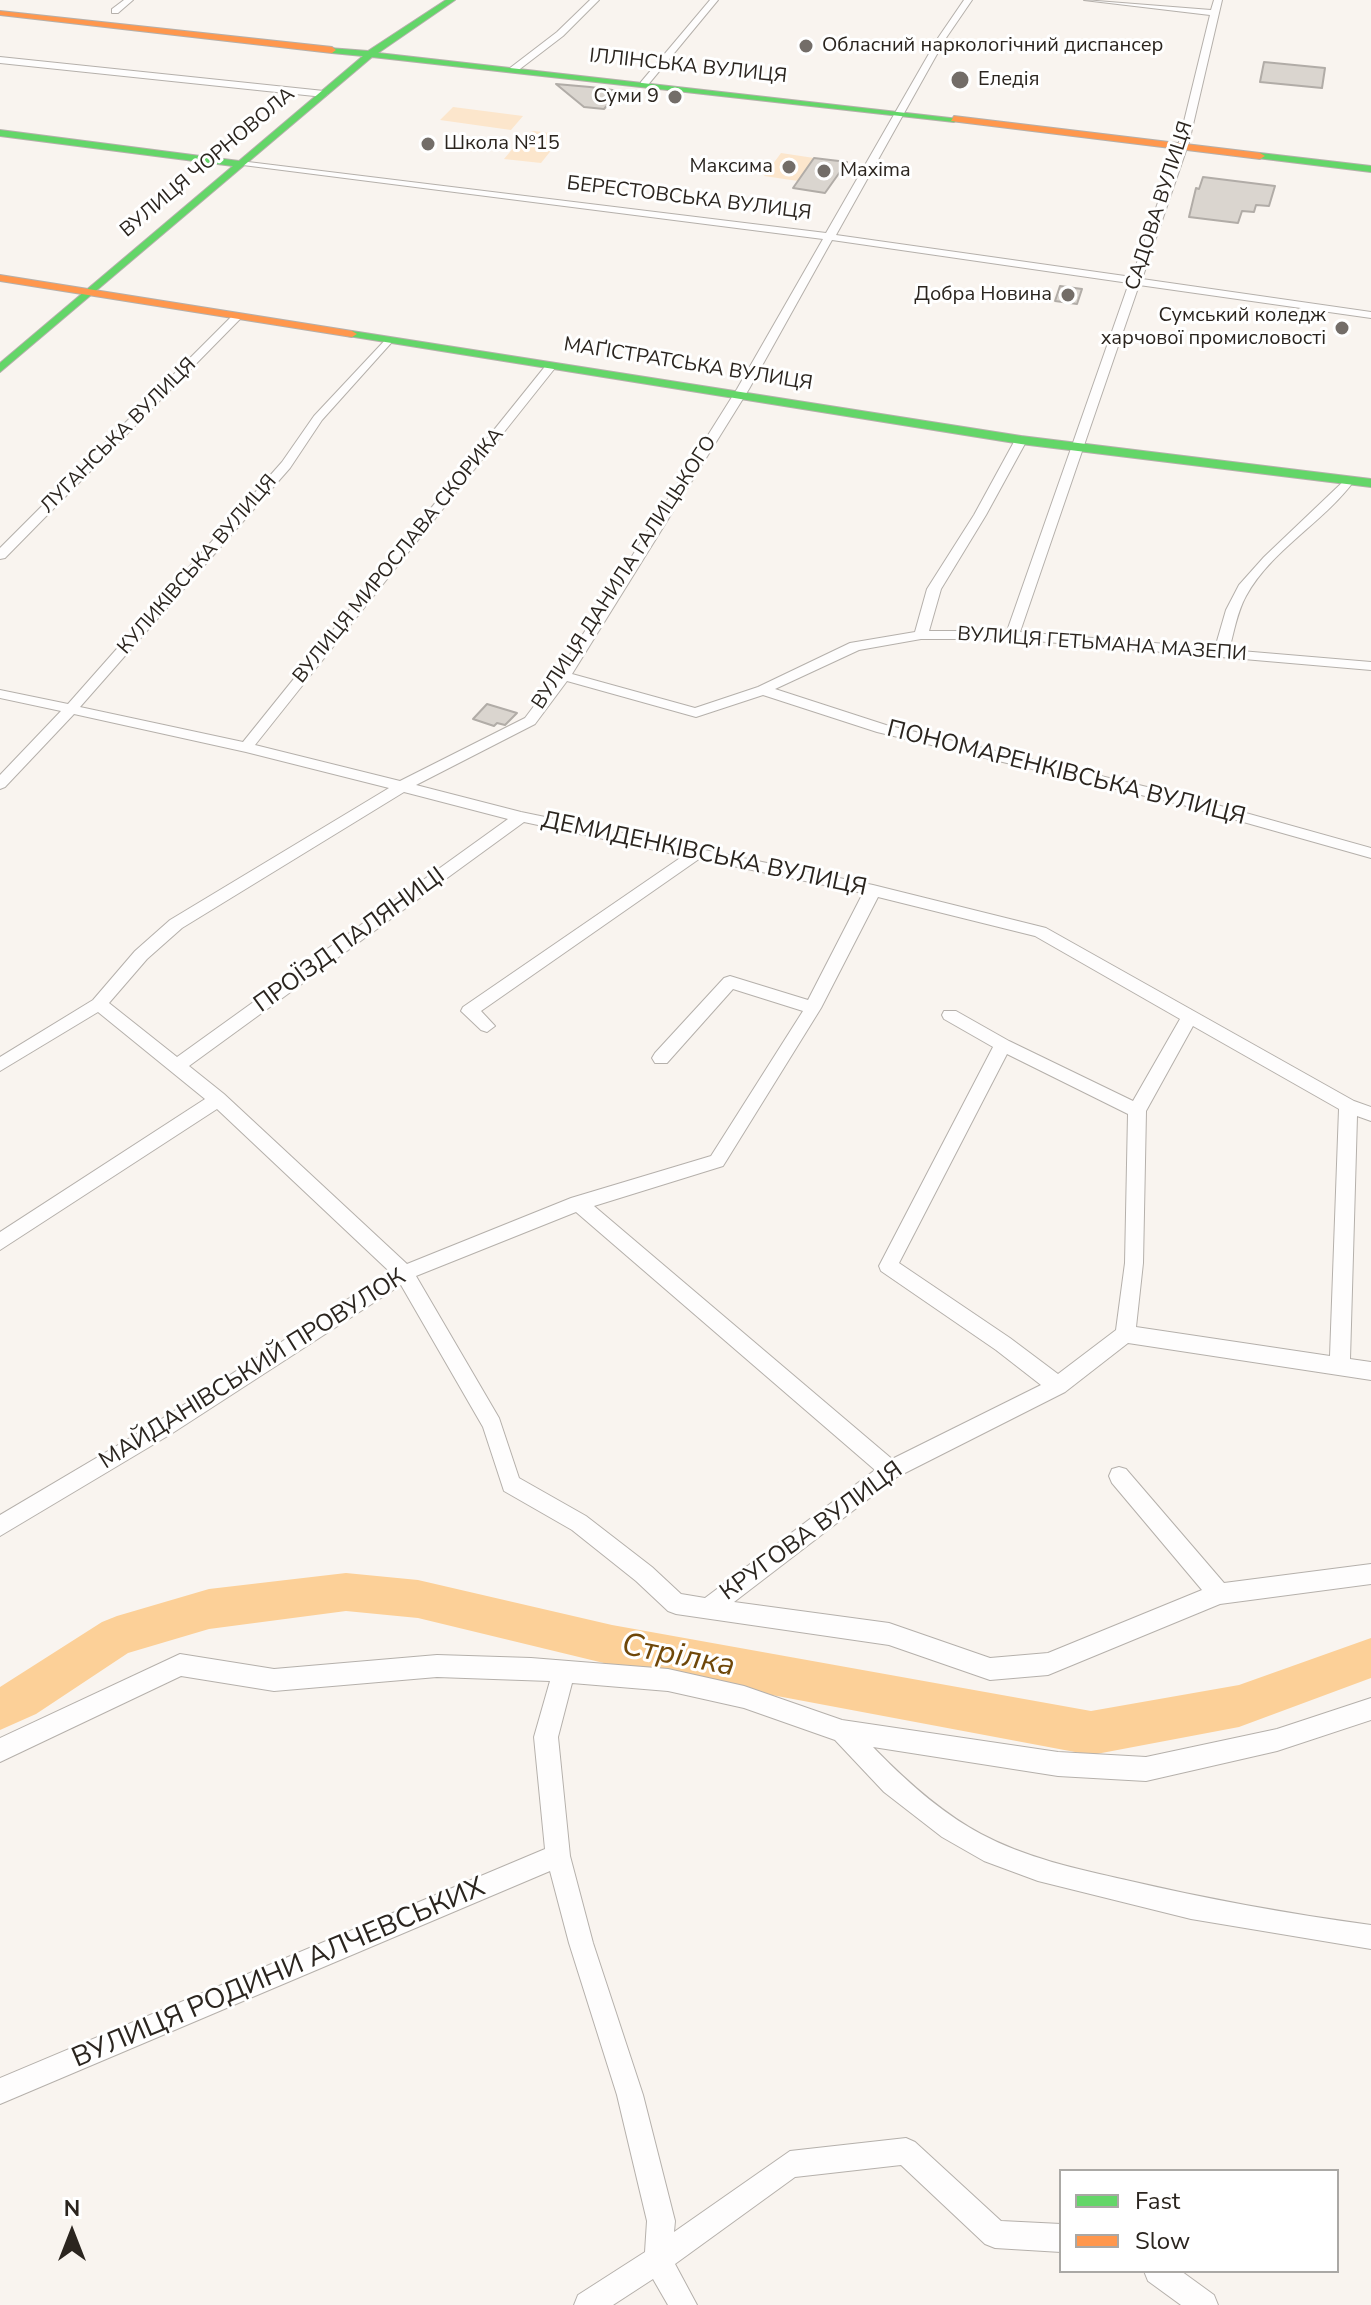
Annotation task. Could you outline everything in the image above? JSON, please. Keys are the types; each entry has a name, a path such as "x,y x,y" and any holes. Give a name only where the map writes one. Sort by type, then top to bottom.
{"main road":[{"name":"ВУЛИЦЯ ЧОРНОВОЛА","path":"0,369 370,54 451,0"},
{"name":"ІЛЛІНСЬКА ВУЛИЦЯ","path":"0,13 900,112 1371,169"},
{"name":"БЕРЕСТОВСЬКА ВУЛИЦЯ","path":"0,133 240,164"},
{"name":"МАҐІСТРАТСЬКА ВУЛИЦЯ","path":"0,278 1021,440 1371,483"}],"street":[{"path":"115,11 129,0"},
{"path":"513,70 560,34 595,0"},
{"path":"644,84 714,0"},
{"name":"ВУЛИЦЯ ДАНИЛА ГАЛИЦЬКОГО","path":"0,1065 99,1004 141,955 176,924 405,785 530,721 564,676 740,394 942,38 968,0"},
{"path":"1088,0 1213,13"},
{"name":"САДОВА ВУЛИЦЯ","path":"1012,635 1183,146 1218,0"},
{"path":"0,60 324,94"},
{"name":"БЕРЕСТОВСЬКА ВУЛИЦЯ","path":"240,164 830,237 1371,315"},
{"name":"ЛУГАНСЬКА ВУЛИЦЯ","path":"0,555 238,316"},
{"name":"КУЛИКІВСЬКА ВУЛИЦЯ","path":"0,784 71,709 286,465 318,418 388,340"},
{"name":"ВУЛИЦЯ МИРОСЛАВА СКОРИКА","path":"246,747 551,366"},
{"path":"921,635 934,589 980,515 1021,440"},
{"path":"1221,652 1242,590 1284,543 1330,506 1348,481"},
{"name":"ВУЛИЦЯ ГЕТЬМАНА МАЗЕПИ","path":"564,676 696,713 763,690 855,646 921,635 1012,635 1371,666"},
{"name":"ПОНОМАРЕНКІВСЬКА ВУЛИЦЯ","path":"763,690 882,729 1185,801 1371,853"},
{"name":"ДЕМИДЕНКІВСЬКА ВУЛИЦЯ","path":"0,694 246,747 521,817 873,890 1040,932 1348,1106 1371,1114"},
{"name":"ПРОЇЗД ПАЛЯНИЦІ","path":"178,1065 521,817"},
{"path":"487,1026 469,1011 696,854"},
{"name":"МАЙДАНІВСЬКИЙ ПРОВУЛОК","path":"0,1526 164,1428 404,1273 578,1203 717,1161 813,1008 873,890"},
{"path":"661,1058 730,982 813,1008"},
{"path":"99,1004 218,1099 404,1273 492,1424 511,1484 579,1523 644,1574 676,1604 710,1607"},
{"path":"950,1015 1003,1045 1137,1111"},
{"path":"1189,1018 1137,1111 1134,1263 1125,1334 1371,1371"},
{"path":"1003,1045 888,1266 1003,1344 1058,1386"},
{"path":"0,1242 218,1099"},
{"path":"1340,1365 1348,1106"},
{"path":"578,1203 890,1470"},
{"name":"КРУГОВА ВУЛИЦЯ","path":"710,1607 890,1470 1058,1386 1125,1334"},
{"path":"1119,1476 1219,1594"},
{"name":"КРУГОВА ВУЛИЦЯ","path":"710,1607 889,1634 990,1669 1048,1664 1219,1594 1371,1574"},
{"path":"0,1750 180,1665 274,1680 437,1666 531,1669 668,1680 744,1697 842,1731 1058,1764 1146,1769 1277,1740 1371,1709"},
{"path":"563,1673 546,1737 558,1856 581,1943 630,2095 661,2221 658,2260 683,2305"},
{"path":"842,1731 876,1770 950,1829 1006,1858 1063,1878 1219,1914 1371,1937"},
{"name":"ВУЛИЦЯ РОДИНИ АЛЧЕВСЬКИХ","path":"0,2091 558,1856"},
{"path":"588,2305 658,2260 790,2164 906,2151 995,2234 1059,2238"},
{"path":"1161,2273 1204,2305"}],"shaded area":[{"path":"453,107 523,116 511,130 440,120"},
{"path":"534,131 558,134 561,138 541,163 504,159 525,134"},
{"name":"Максима","path":"781,153 814,158 798,181 764,176"}],"building":[{"path":"1264,62 1325,68 1322,88 1260,82"},
{"path":"556,84 620,91 604,109 584,107"},
{"name":"Maxima","path":"814,158 847,162 825,193 793,188"},
{"path":"1203,177 1275,186 1269,206 1256,205 1254,212 1242,211 1238,223 1189,217 1196,188 1199,189"},
{"name":"Добра Новина","path":"1060,286 1082,289 1077,304 1055,301"},
{"path":"487,704 517,713 505,725 497,723 494,726 473,719"}],"waterway":[{"name":"Стрілка","path":"0,1709 21,1699 117,1636 209,1609 346,1592 418,1599 612,1645 1091,1733 1239,1706 1371,1658"}],"traffic: fast":[{"path":"0,369 370,54 451,0"},
{"path":"332,50 954,119"},
{"path":"0,133 240,164"},
{"path":"1260,156 1371,169"},
{"path":"352,334 1021,440 1371,483"}],"traffic: slow":[{"path":"0,13 332,50"},
{"path":"954,119 1260,156"},
{"path":"0,278 352,334"}],"place":[{"name":"Обласний наркологічний диспансер","path":"806,46"},
{"name":"Еледія","path":"960,80"},
{"name":"Суми 9","path":"675,97"},
{"name":"Школа №15","path":"428,144"},
{"name":"Максима","path":"789,167"},
{"name":"Maxima","path":"824,171"},
{"name":"Добра Новина","path":"1068,295"},
{"name":"Сумський коледж харчової промисловості","path":"1342,328"}]}
